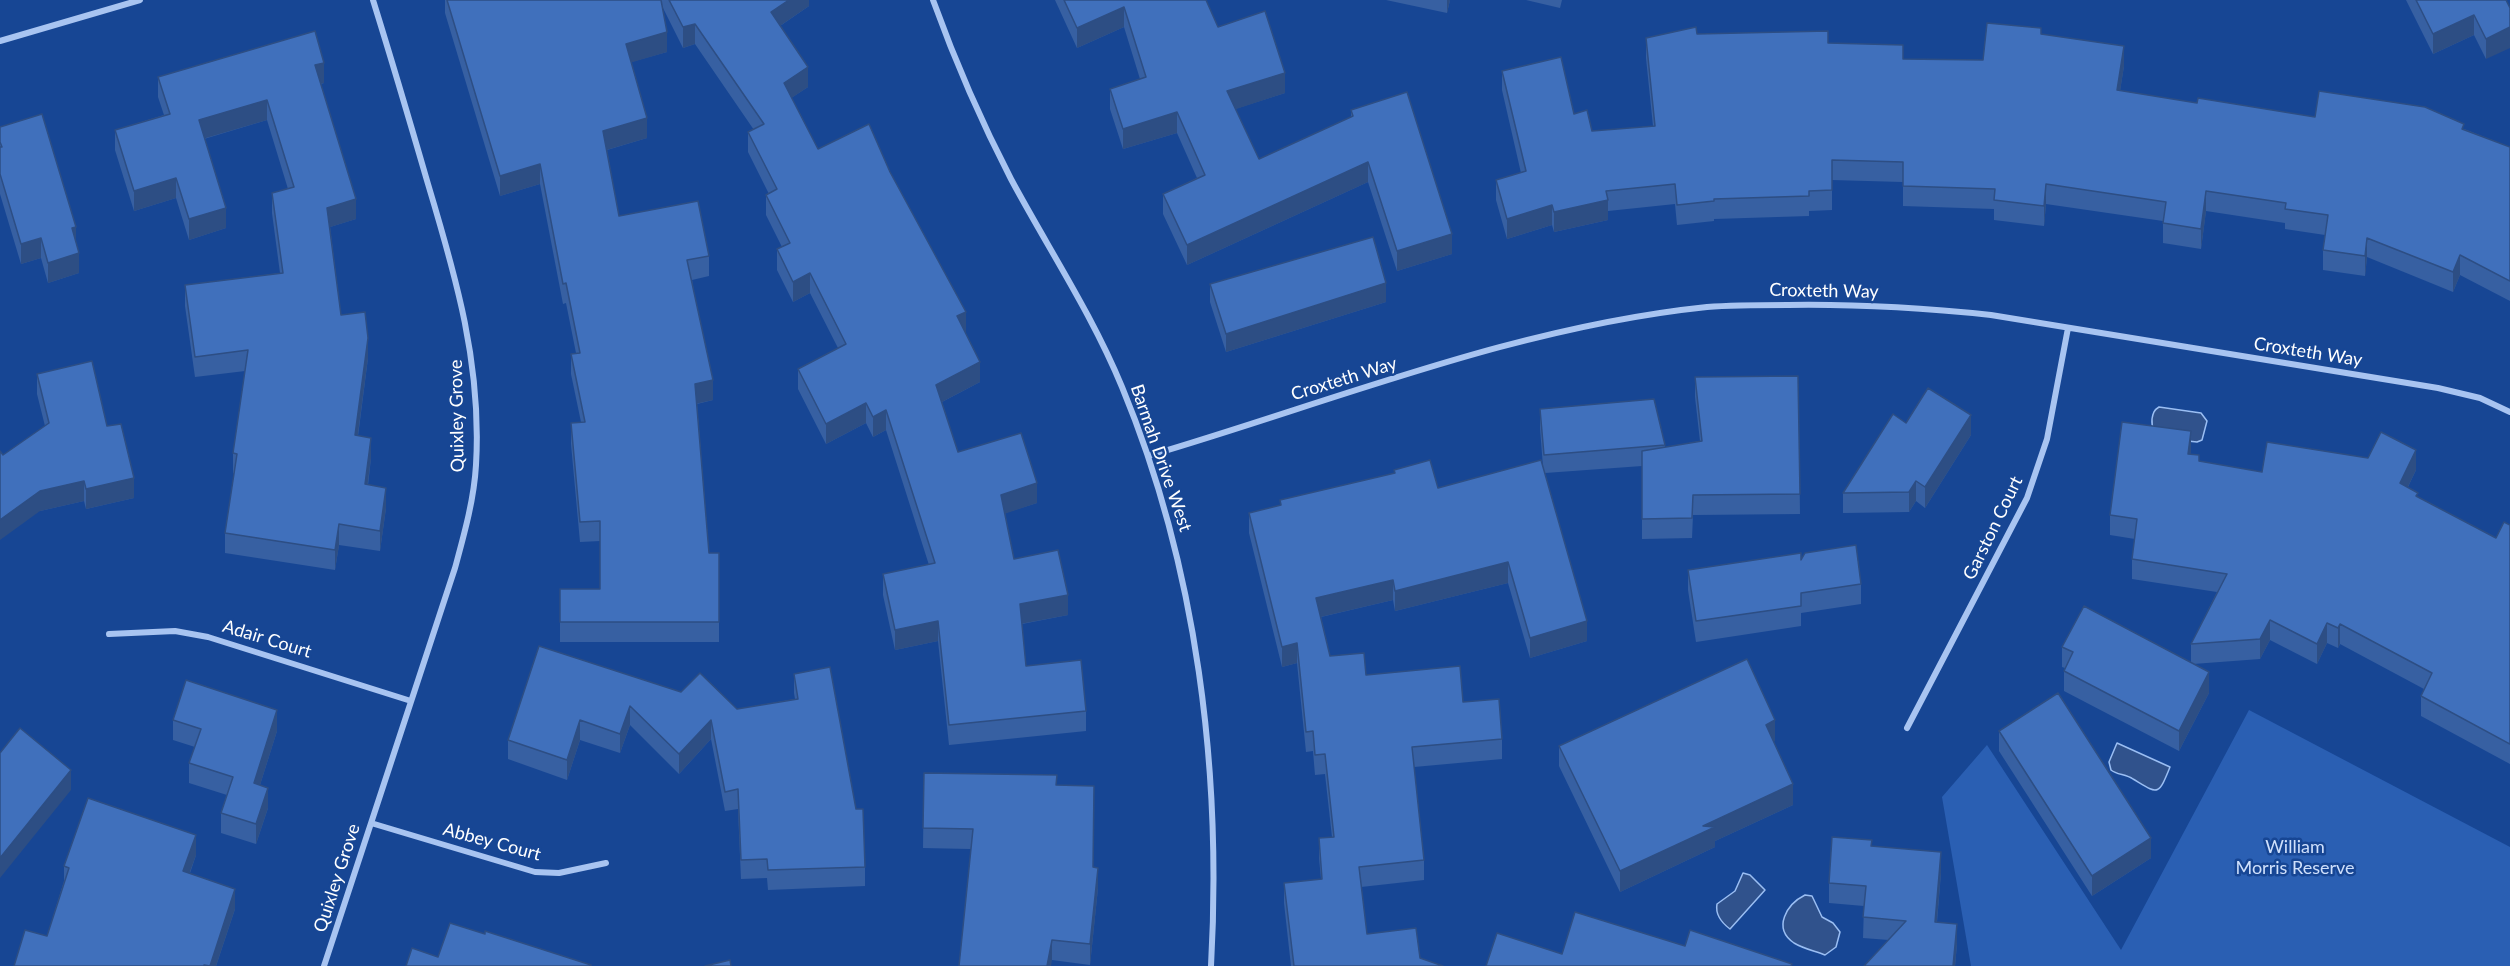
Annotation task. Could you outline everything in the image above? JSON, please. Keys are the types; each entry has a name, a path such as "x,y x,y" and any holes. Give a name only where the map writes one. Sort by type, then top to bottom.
{"street":[{"path":"0,41 140,0"},
{"name":"Quixley Grove","path":"324,966 455,568 466,528 476,466 475,404 470,338 456,276 373,0"},
{"name":"Barmah Drive West","path":"933,0 977,111 1012,180 1091,320 1122,386 1172,530 1200,676 1214,835 1211,966"},
{"name":"Croxteth Way","path":"1148,456 1466,357 1532,339 1652,314 1709,307 1838,304 1944,310 2438,388 2480,399 2510,412"},
{"name":"Garston Court","path":"1907,728 2027,498 2047,439 2068,328"},
{"name":"Adair Court","path":"109,634 175,631 208,637 411,701"},
{"name":"Abbey Court","path":"371,823 535,872 559,873 606,863"}],"green space":[{"name":"William Morris Reserve","path":"2249,710 2510,847 2510,966 1971,966 1942,797 1987,745 2121,950"}],"shaded area":[{"path":"2159,407 2201,413 2207,421 2202,440 2197,442 2174,440 2161,436 2153,427 2152,419"},
{"path":"2117,743 2170,767 2160,788 2153,790 2130,777 2111,770 2109,762"},
{"path":"1743,873 1750,875 1765,890 1730,929 1720,918 1717,904 1735,891"},
{"path":"1805,895 1812,896 1822,917 1833,923 1840,932 1836,947 1825,955 1794,943 1787,937 1784,930 1784,917 1788,910"}],"building":[{"path":"447,0 661,0 667,32 626,44 647,118 603,131 619,216 698,201 709,256 687,260 713,380 695,384 709,553 719,553 719,622 560,622 560,589 600,589 600,521 580,522 571,423 585,422 571,354 580,353 566,283 563,284 540,164 500,176"},
{"path":"669,0 789,0 771,12 808,67 784,83 818,149 869,124 890,172 966,312 957,316 980,362 936,385 958,452 1021,433 1037,483 1001,495 1014,559 1058,550 1068,595 1020,604 1026,666 1081,660 1086,711 949,725 938,621 895,630 883,574 935,563 886,410 873,417 866,403 826,424 798,369 846,344 810,273 793,282 777,249 790,243 766,195 777,189 748,132 764,124 695,24 683,27"},
{"path":"1064,0 1206,0 1218,27 1265,11 1285,73 1227,91 1259,159 1353,116 1351,110 1407,92 1452,234 1397,251 1368,162 1187,245 1163,194 1205,175 1177,112 1123,129 1110,89 1146,77 1124,7 1077,28"},
{"path":"2416,0 2506,0 2510,8 2510,27 2486,39 2474,15 2433,34"},
{"path":"1987,23 2041,28 2041,34 2124,46 2117,90 2197,103 2198,98 2315,117 2319,91 2425,107 2464,124 2462,129 2510,147 2510,281 2460,255 2453,272 2367,238 2365,256 2323,250 2328,215 2285,209 2286,203 2206,191 2201,229 2163,223 2166,202 2046,184 2044,206 1994,200 1995,189 1903,186 1903,162 1832,160 1832,190 1809,191 1809,196 1714,199 1714,201 1677,205 1675,184 1606,191 1608,200 1554,212 1552,205 1507,219 1496,180 1526,171 1502,71 1561,57 1574,114 1587,110 1592,131 1655,126 1646,38 1696,27 1697,34 1828,31 1828,43 1903,45 1903,59 1983,60"},
{"path":"315,31 324,63 315,65 356,199 327,208 341,315 365,312 368,338 355,435 371,438 365,484 386,488 380,531 339,524 335,550 225,533 237,454 233,453 248,350 195,357 185,285 283,273 272,193 294,187 267,100 199,120 226,208 189,219 176,178 134,191 115,130 170,114 158,77"},
{"path":"42,114 76,227 72,228 79,253 48,263 41,238 21,244 0,174 0,147 2,147 0,127"},
{"path":"1373,237 1386,283 1226,334 1210,284"},
{"path":"92,361 107,426 121,424 134,478 86,489 84,481 40,491 0,520 0,451 3,455 49,423 37,374"},
{"path":"1798,376 1800,494 1693,495 1692,518 1642,519 1642,451 1702,441 1695,377"},
{"path":"1928,388 1971,415 1925,487 1916,481 1909,492 1843,493 1893,414 1906,423"},
{"path":"1654,399 1665,445 1544,455 1540,409"},
{"path":"2122,422 2191,431 2188,454 2199,455 2199,461 2262,472 2267,442 2368,458 2381,432 2416,450 2400,483 2418,493 2416,496 2496,538 2504,522 2510,525 2510,744 2421,696 2432,673 2340,624 2338,628 2327,623 2317,644 2270,620 2260,639 2191,644 2227,574 2132,559 2137,519 2110,515"},
{"path":"1430,460 1438,488 1541,460 1587,621 1530,638 1508,562 1395,591 1393,580 1316,598 1330,656 1364,653 1366,675 1460,666 1463,702 1499,699 1502,739 1412,747 1424,860 1359,867 1367,934 1416,928 1420,958 1443,966 1294,966 1284,883 1322,879 1319,838 1334,837 1325,754 1315,755 1313,731 1306,732 1297,643 1282,647 1249,513 1281,505 1280,500 1395,473 1394,470"},
{"path":"1856,545 1861,584 1801,593 1801,606 1696,621 1688,570 1801,553 1801,560 1805,553"},
{"path":"2084,606 2209,672 2179,731 2064,671 2073,652 2062,647"},
{"path":"539,646 681,692 700,673 737,709 798,699 794,674 830,667 856,809 863,809 865,867 768,870 767,859 741,860 738,789 725,792 711,720 679,754 630,706 620,734 580,720 567,760 508,740"},
{"path":"1747,659 1775,720 1766,725 1793,784 1703,826 1715,827 1620,871 1559,746"},
{"path":"186,680 277,710 254,783 268,788 256,824 221,813 233,777 189,763 201,729 173,720"},
{"path":"2058,693 2151,838 2092,876 1999,731"},
{"path":"20,728 71,770 0,858 0,753"},
{"path":"924,773 1057,775 1056,785 1094,786 1093,867 1098,868 1090,944 1052,940 1047,966 959,966 973,829 923,828"},
{"path":"88,798 196,835 183,871 235,889 210,966 14,966 25,930 47,936 69,868 64,866"},
{"path":"1832,837 1872,840 1871,846 1941,852 1935,922 1957,924 1953,966 1864,966 1906,921 1863,917 1866,886 1829,883"},
{"path":"1575,912 1685,946 1690,930 1792,964 1791,966 1486,966 1497,933 1562,954"},
{"path":"450,923 485,934 485,931 591,966 406,966 412,948 438,957"},
{"path":"730,960 731,966 705,966"}]}
